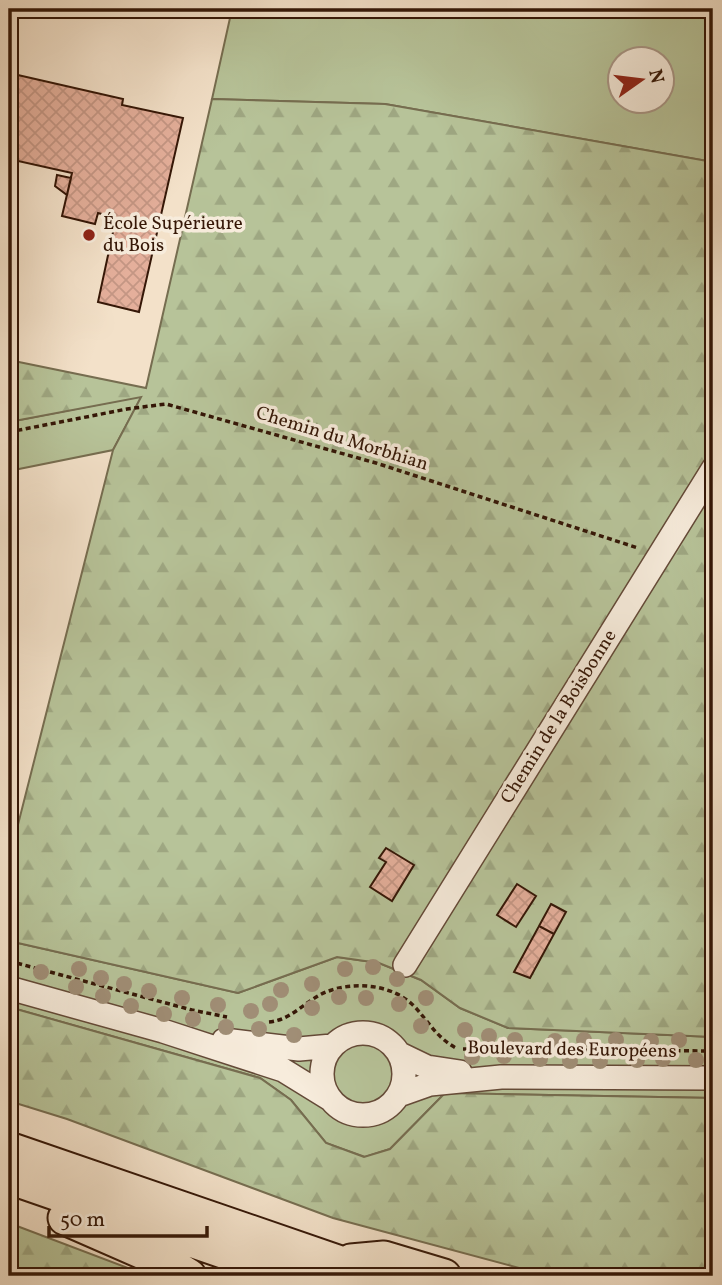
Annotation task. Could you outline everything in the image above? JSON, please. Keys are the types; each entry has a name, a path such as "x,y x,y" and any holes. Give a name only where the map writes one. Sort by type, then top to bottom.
{"highway":[{"path":"9,1149 377,1276"},
{"path":"9,1178 43,1209 169,1263 189,1276"},
{"path":"9,1178 295,1276"},
{"path":"336,1262 384,1258 444,1276"}],"street":[{"name":"Chemin de la Boisbonne","path":"405,965 713,469"},
{"path":"9,988 163,1031 283,1070 348,1113 372,1115 383,1111 399,1095 404,1082 400,1054 390,1042 376,1034 360,1032 345,1037 332,1046 325,1058 322,1072 330,1099"},
{"path":"163,1031 299,1049 332,1046"},
{"name":"Boulevard des Européens","path":"400,1054 427,1067 501,1077"},
{"name":"Boulevard des Européens","path":"399,1095 438,1082 501,1077 713,1078"}],"path":[{"name":"Chemin du Morbhian","path":"9,432 166,404 376,463 660,555"},
{"path":"9,961 192,1010 229,1017"},
{"name":"Boulevard des Européens","path":"259,1023 276,1021 290,1015 326,992 349,986 370,986 394,991 411,1003 441,1039 459,1049 713,1051"}],"green space":[{"path":"232,9 713,9 713,162 385,104 212,99"},
{"path":"212,99 385,104 713,162 713,1037 508,1028 460,1008 421,980 379,963 337,957 238,993 9,941 9,860 113,450 141,397 9,422 9,360 146,388"},
{"path":"142,396 113,450 9,471 9,422"},
{"path":"9,941 238,993 337,957 379,963 421,980 460,1008 508,1028 713,1037 713,1098 445,1093 390,1149 365,1157 326,1143 291,1100 260,1078 9,1007"},
{"path":"9,1007 260,1078 291,1100 326,1143 364,1157 390,1149 445,1093 713,1098 713,1276 549,1276 333,1218 67,1119 9,1101"},
{"path":"9,1223 145,1276 16,1276 9,1273"}],"building":[{"name":"École Supérieure du Bois","path":"9,73 123,99 122,105 183,118 139,312 98,302 116,218 98,213 95,224 62,216 72,173 9,159"},
{"path":"57,175 71,178 67,195 55,186"},
{"path":"386,848 414,865 392,901 370,887 386,862 379,858"},
{"path":"517,884 536,896 516,927 497,915"},
{"path":"551,904 566,912 554,934 539,926"},
{"path":"539,926 554,934 530,978 514,972"}],"place":[{"name":"École Supérieure du Bois","path":"89,235"}]}
